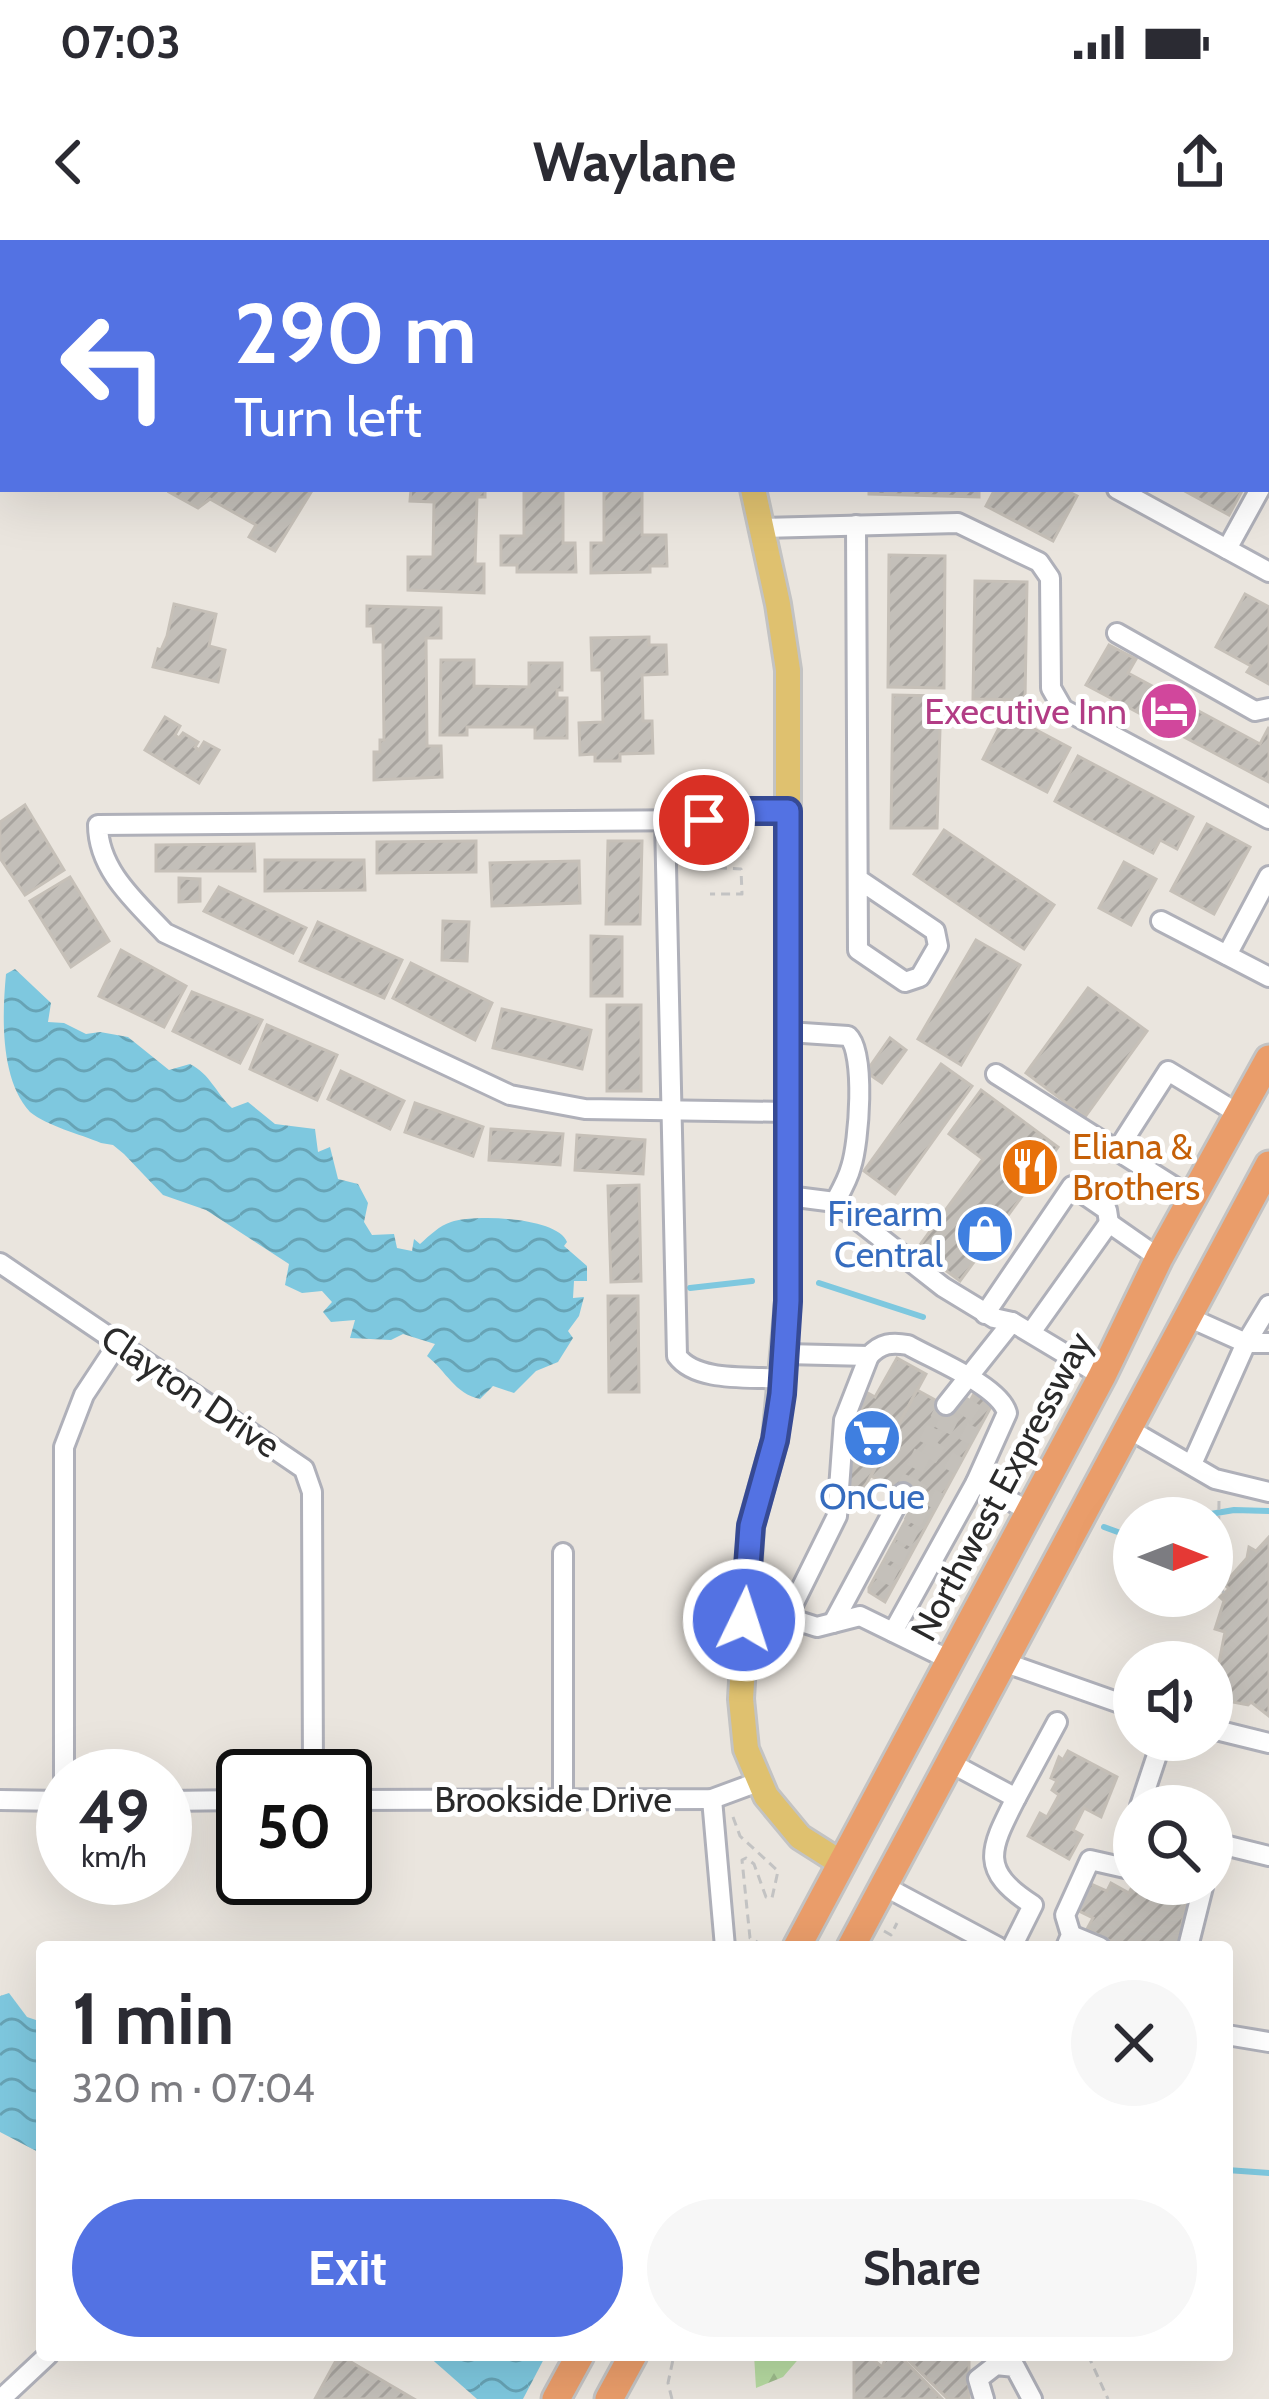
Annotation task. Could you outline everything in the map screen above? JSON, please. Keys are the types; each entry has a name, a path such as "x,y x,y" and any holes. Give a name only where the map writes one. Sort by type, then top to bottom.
{"highway":[{"name":"Northwest Expressway","path":"800,1941 1102,1376 1159,1258 1269,1059"},
{"path":"853,1941 1267,1176"},
{"path":"841,1863 884,1886"},
{"path":"556,2399 577,2361"},
{"path":"613,2398 629,2361"}],"main road":[{"path":"754,492 788,670 788,1196 784,1367 775,1440 751,1526 741,1700 746,1749 773,1807 800,1837 841,1863"}],"street":[{"path":"1122,492 1269,572"},
{"path":"1227,549 1258,492"},
{"path":"763,528 958,523 1039,562 1050,578 1051,688 1063,709 1269,819"},
{"path":"856,525 858,950 905,982 920,977 938,946 935,931 858,879"},
{"path":"1117,633 1256,711 1269,708"},
{"path":"788,811 748,811 704,820 98,825 98,848 123,888 165,933 510,1096 584,1109 788,1112"},
{"path":"665,820 677,1357 686,1368 700,1372 869,1356 885,1344 908,1345 992,1391 1006,1405 984,1443 977,1479 892,1632"},
{"path":"1227,955 1269,876"},
{"path":"1161,921 1269,977"},
{"path":"788,1032 848,1036 858,1054 856,1148 835,1202"},
{"path":"1116,1152 1168,1071 1238,1114"},
{"path":"997,1074 1192,1198"},
{"path":"985,1314 1072,1186 1107,1210 1109,1223 1032,1331"},
{"path":"788,1196 835,1202 943,1287 985,1314 1032,1331 1102,1376"},
{"path":"1109,1223 1159,1258"},
{"name":"Clayton Drive","path":"0,1263 293,1460 310,1481 313,1749"},
{"path":"1192,1464 1246,1343 1269,1305"},
{"path":"1188,1317 1246,1343 1269,1343"},
{"path":"952,1402 1012,1322"},
{"path":"64,1749 64,1447 84,1395 119,1342"},
{"path":"787,1617 837,1516 844,1420 869,1356"},
{"path":"1127,1428 1215,1479 1269,1492"},
{"path":"959,1466 1029,1511"},
{"path":"940,1502 958,1513"},
{"path":"833,1623 872,1566 902,1503"},
{"path":"929,1522 948,1532"},
{"path":"918,1541 937,1551"},
{"path":"563,1553 563,1799"},
{"path":"908,1560 927,1571"},
{"path":"898,1580 916,1590"},
{"path":"745,1604 817,1627 860,1616 950,1660"},
{"path":"1003,1662 1113,1701"},
{"path":"1015,1941 1034,1905 1002,1882 993,1844 1057,1722"},
{"path":"1233,1734 1269,1743"},
{"path":"949,1762 1016,1798"},
{"name":"Brookside Drive","path":"372,1800 712,1799 758,1781"},
{"path":"0,1799 36,1800"},
{"path":"712,1799 724,1941"},
{"path":"1233,1847 1269,1856"},
{"path":"1068,1941 1065,1915 1090,1860 1113,1865"},
{"path":"884,1886 987,1941"},
{"path":"1190,1941 1198,1905"},
{"path":"1233,2036 1269,2042"},
{"path":"1,2399 42,2361"},
{"path":"984,2399 978,2379 995,2365 1015,2367 1032,2399"}],"path":[{"path":"702,860 748,848 748,842 719,835"},
{"path":"704,867 741,869 742,893 710,894"},
{"path":"733,1816 740,1837 778,1871 772,1898 766,1897 754,1864 742,1860 750,1938 755,1941"},
{"path":"881,1929 891,1935 897,1923"},
{"path":"672,2399 668,2383 673,2361"},
{"path":"1091,2361 1108,2399"}],"green space":[{"path":"754,2361 797,2361 783,2377 756,2388"}],"water":[{"path":"15,969 51,1003 48,1022 64,1023 86,1034 128,1037 169,1070 190,1064 197,1068 232,1108 248,1102 275,1124 315,1129 318,1152 330,1147 338,1179 358,1184 368,1203 364,1222 372,1235 394,1234 397,1248 412,1251 414,1239 420,1244 442,1226 463,1220 515,1220 560,1234 567,1242 564,1246 587,1266 587,1281 574,1281 573,1298 584,1297 568,1331 573,1338 558,1362 536,1371 514,1393 493,1386 480,1399 471,1396 427,1356 435,1344 403,1334 391,1340 350,1338 355,1320 331,1322 323,1312 332,1302 322,1291 302,1293 285,1285 289,1264 206,1210 163,1195 113,1145 54,1126 30,1112 13,1083 5,1047 6,974"},
{"path":"9,1993 27,2017 36,2020 36,2151 0,2132 0,1996"},
{"path":"434,2361 543,2361 523,2399 477,2399"}],"building":[{"path":"169,492 311,492 275,551 249,537 256,525 210,499 198,508"},
{"path":"411,492 485,492 485,497 477,497 475,564 484,564 484,593 408,590 408,557 433,557 434,502 410,501"},
{"path":"524,492 563,492 563,543 575,543 576,572 517,572 517,565 501,565 501,536 524,536"},
{"path":"604,492 642,492 642,535 666,535 667,566 650,566 650,572 591,573 591,543 604,543"},
{"path":"979,492 979,497 869,494"},
{"path":"993,492 1069,492 1077,496 1053,541 986,506"},
{"path":"1187,492 1241,492 1229,515"},
{"path":"889,555 945,556 944,688 888,687"},
{"path":"975,581 1027,582 1025,700 973,699"},
{"path":"1245,594 1269,607 1269,684 1247,672 1251,666 1216,647"},
{"path":"174,604 216,614 209,646 225,650 218,682 153,667"},
{"path":"367,606 441,608 441,638 426,638 427,746 441,746 442,777 374,780 374,752 380,752 380,740 384,740 383,642 374,642 373,626 367,626"},
{"path":"649,637 649,645 666,645 667,674 642,675 643,721 652,721 653,753 620,754 620,761 595,761 595,754 580,755 579,723 603,722 602,670 592,670 591,638"},
{"name":"Executive Inn","path":"1109,645 1136,659 1128,673 1260,744 1269,727 1269,782 1086,685"},
{"path":"441,660 474,660 474,686 529,687 529,663 562,663 562,690 557,690 557,698 567,698 567,738 535,738 535,727 467,727 467,735 440,735"},
{"path":"893,695 941,696 937,828 891,828"},
{"path":"1006,714 1070,748 1047,792 983,759"},
{"path":"165,717 180,726 175,735 179,738 183,733 198,742 199,750 204,742 219,750 199,783 145,750"},
{"path":"1078,756 1193,817 1177,849 1160,840 1153,853 1055,801"},
{"path":"25,805 64,870 25,895 0,858 0,822"},
{"path":"1207,824 1250,847 1214,914 1171,891"},
{"path":"944,830 1054,905 1024,949 914,874"},
{"path":"476,841 476,872 377,873 377,842"},
{"path":"608,841 642,841 640,924 606,924"},
{"path":"254,844 255,871 156,871 156,845"},
{"path":"265,860 364,860 365,890 265,891"},
{"path":"579,861 580,903 492,906 490,863"},
{"path":"1124,862 1156,879 1131,925 1099,908"},
{"path":"70,877 109,941 71,967 30,901"},
{"path":"179,878 200,879 200,901 179,902"},
{"path":"219,887 306,928 293,953 204,911"},
{"path":"443,921 469,922 467,961 442,960"},
{"path":"318,922 402,960 384,998 300,961"},
{"path":"591,936 622,937 622,996 591,996"},
{"path":"976,940 1020,965 961,1065 918,1039"},
{"path":"121,950 186,986 164,1027 99,996"},
{"path":"411,963 492,1003 475,1040 393,998"},
{"path":"1088,988 1147,1031 1085,1117 1026,1073"},
{"path":"192,992 262,1020 240,1063 173,1031"},
{"path":"607,1005 641,1005 641,1091 607,1091"},
{"path":"502,1009 591,1030 582,1069 493,1048"},
{"path":"267,1025 337,1055 317,1100 250,1069"},
{"path":"890,1038 906,1050 882,1083 866,1072"},
{"path":"941,1064 972,1086 895,1194 864,1171"},
{"path":"341,1071 404,1101 390,1129 328,1099"},
{"path":"981,1090 1058,1147 960,1281 917,1249 983,1159 949,1134"},
{"path":"415,1103 483,1127 473,1156 405,1132"},
{"path":"491,1129 563,1134 560,1165 489,1160"},
{"path":"577,1135 645,1140 643,1174 575,1170"},
{"path":"639,1185 641,1281 611,1282 608,1186"},
{"path":"608,1296 638,1296 639,1392 609,1392"},
{"name":"OnCue","path":"897,1358 926,1374 858,1499 848,1493 848,1449 859,1428 848,1421 866,1392 875,1397"},
{"path":"917,1390 950,1408 970,1401 975,1392 993,1403 885,1602 869,1588 909,1514 903,1493 871,1476"},
{"path":"1269,1537 1269,1716 1251,1702 1233,1702 1233,1641 1223,1641 1225,1632 1215,1629 1219,1617 1233,1617 1233,1574 1247,1558 1249,1547 1256,1551"},
{"path":"1068,1751 1117,1777 1101,1817 1084,1808 1073,1830 1082,1835 1069,1859 1028,1836 1040,1813 1047,1817 1059,1795 1052,1790 1057,1781 1051,1778 1059,1757 1063,1760"},
{"path":"1089,1883 1107,1891 1113,1884 1113,1905 1186,1905 1178,1941 1110,1941 1087,1929 1093,1918 1075,1909"},
{"path":"336,2361 349,2361 414,2399 315,2399"},
{"path":"854,2361 875,2361 882,2367 884,2361 905,2361 942,2399 854,2399"},
{"path":"909,2361 969,2361 969,2399 948,2399"}],"waterway":[{"path":"690,1288 752,1281"},
{"path":"819,1283 923,1317"},
{"path":"1233,1510 1269,1511"},
{"path":"1104,1527 1113,1530"},
{"path":"1233,2170 1269,2173"}],"tunnel":[{"path":"961,1404 985,1419"},
{"path":"903,1493 946,1405"},
{"path":"939,1419 975,1437"},
{"path":"925,1446 959,1466"},
{"path":"907,1485 940,1502"},
{"path":"908,1511 929,1522"},
{"path":"899,1531 918,1541"},
{"path":"889,1550 908,1560"},
{"path":"879,1570 898,1580"}],"place":[{"name":"Executive Inn","path":"1169,711"},
{"name":"Eliana & Brothers","path":"1030,1167"},
{"name":"Firearm Central","path":"985,1234"},
{"name":"OnCue","path":"872,1438"}],"route":[{"path":"704,820 748,811 788,811 788,1301 782,1394 775,1440 751,1526 744,1620"}]}
